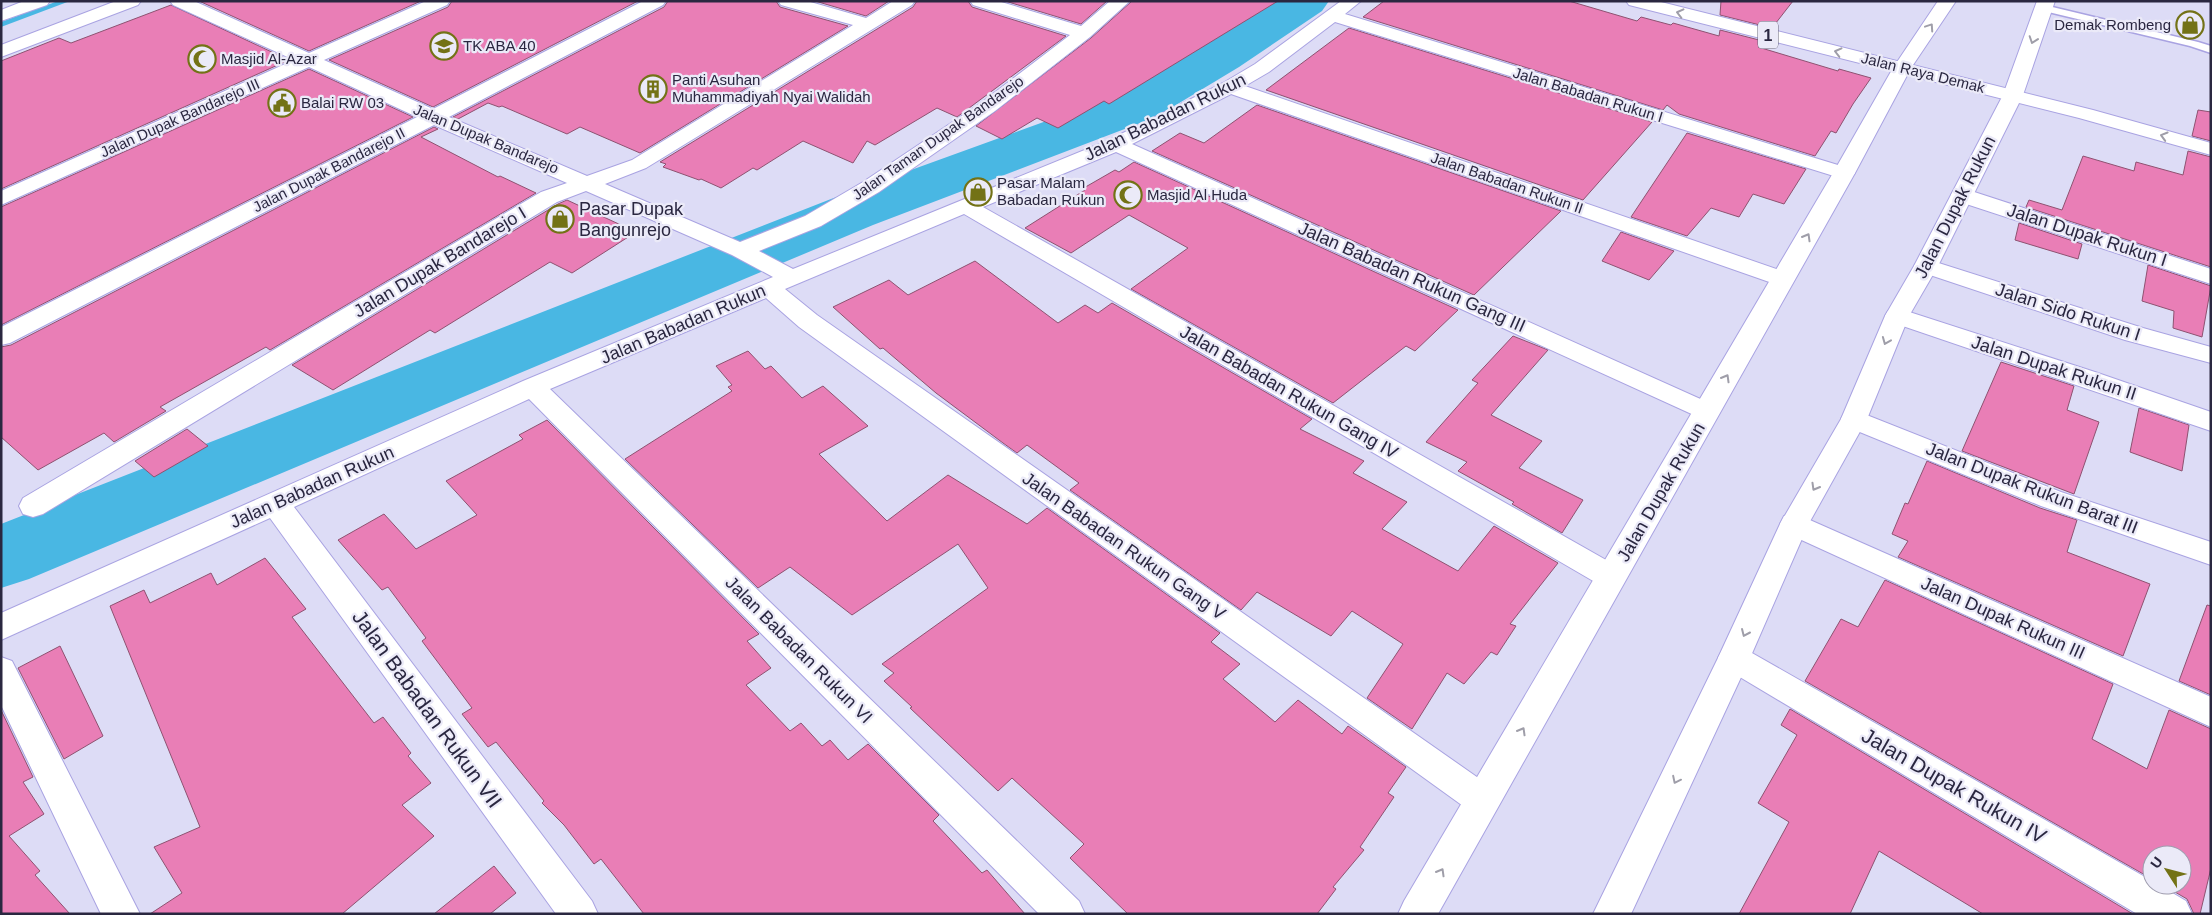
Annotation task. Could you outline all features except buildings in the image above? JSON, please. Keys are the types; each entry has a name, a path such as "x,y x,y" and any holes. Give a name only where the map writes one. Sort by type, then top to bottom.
{"main road":[{"path":"1,16 41,1"},
{"path":"1,52 132,1"},
{"name":"Jalan Dupak Bandarejo","path":"179,1 306,61 743,252 782,279"},
{"name":"Jalan Dupak Bandarejo III","path":"1,199 441,1"},
{"name":"Jalan Dupak Bandarejo II","path":"1,337 656,1"},
{"path":"786,1 868,24"},
{"name":"Jalan Dupak Bandarejo I","path":"33,506 549,197 639,164 906,1"},
{"path":"979,1 1084,34"},
{"name":"Jalan Taman Dupak Bandarejo","path":"743,252 813,221 870,187 988,107 1084,34 1121,1"},
{"name":"Jalan Babadan Rukun","path":"1,627 532,388 782,279 1116,144 1230,87 1262,68 1352,1"},
{"name":"Jalan Raya Demak","path":"1635,1 1910,56 2011,83 2211,131"},
{"name":"Jalan Dupak Rukun","path":"1417,914 1844,174 1910,56 1947,1"},
{"name":"Jalan Dupak Rukun","path":"1618,911 1794,524 1854,419 1896,316 1926,266 1962,195 2045,5"},
{"name":"Jalan Babadan Rukun I","path":"1332,16 1844,174"},
{"name":"Jalan Raya Demak","path":"2011,83 2211,149"},
{"name":"Jalan Babadan Rukun II","path":"1230,87 1783,279"},
{"name":"Jalan Babadan Rukun Gang III","path":"1116,144 1707,412"},
{"name":"Jalan Dupak Rukun I","path":"1962,195 2211,277"},
{"name":"Jalan Babadan Rukun Gang IV","path":"966,206 1611,577"},
{"name":"Jalan Sido Rukun I","path":"1926,266 2134,334 2211,355"},
{"name":"Jalan Babadan Rukun Gang V","path":"782,279 808,321 1482,800"},
{"name":"Jalan Dupak Rukun II","path":"1896,316 2086,378 2211,422"},
{"name":"Jalan Babadan Rukun VI","path":"532,388 1066,914"},
{"name":"Jalan Dupak Rukun Barat III","path":"1854,419 2051,499 2211,554"},
{"name":"Jalan Babadan Rukun VII","path":"276,504 579,914"},
{"name":"Jalan Dupak Rukun III","path":"1794,524 2211,713"},
{"name":"Jalan Dupak Rukun IV","path":"1734,658 2173,914"},
{"path":"1,671 121,914"}],"lane":[{"path":"2045,5 2211,50"}],"waterway":[{"path":"1,25 66,1"},
{"path":"1,557 852,212 1137,106 1221,56 1306,1"}],"place":[{"name":"Demak Rombeng","path":"2190,25"},
{"name":"TK ABA 40","path":"444,46"},
{"name":"Masjid Al-Azar","path":"202,59"},
{"name":"Panti Asuhan Muhammadiyah Nyai Walidah","path":"653,89"},
{"name":"Balai RW 03","path":"282,103"},
{"name":"Pasar Malam Babadan Rukun","path":"978,192"},
{"name":"Masjid Al Huda","path":"1128,195"},
{"name":"Pasar Dupak Bangunrejo","path":"560,219"}]}
